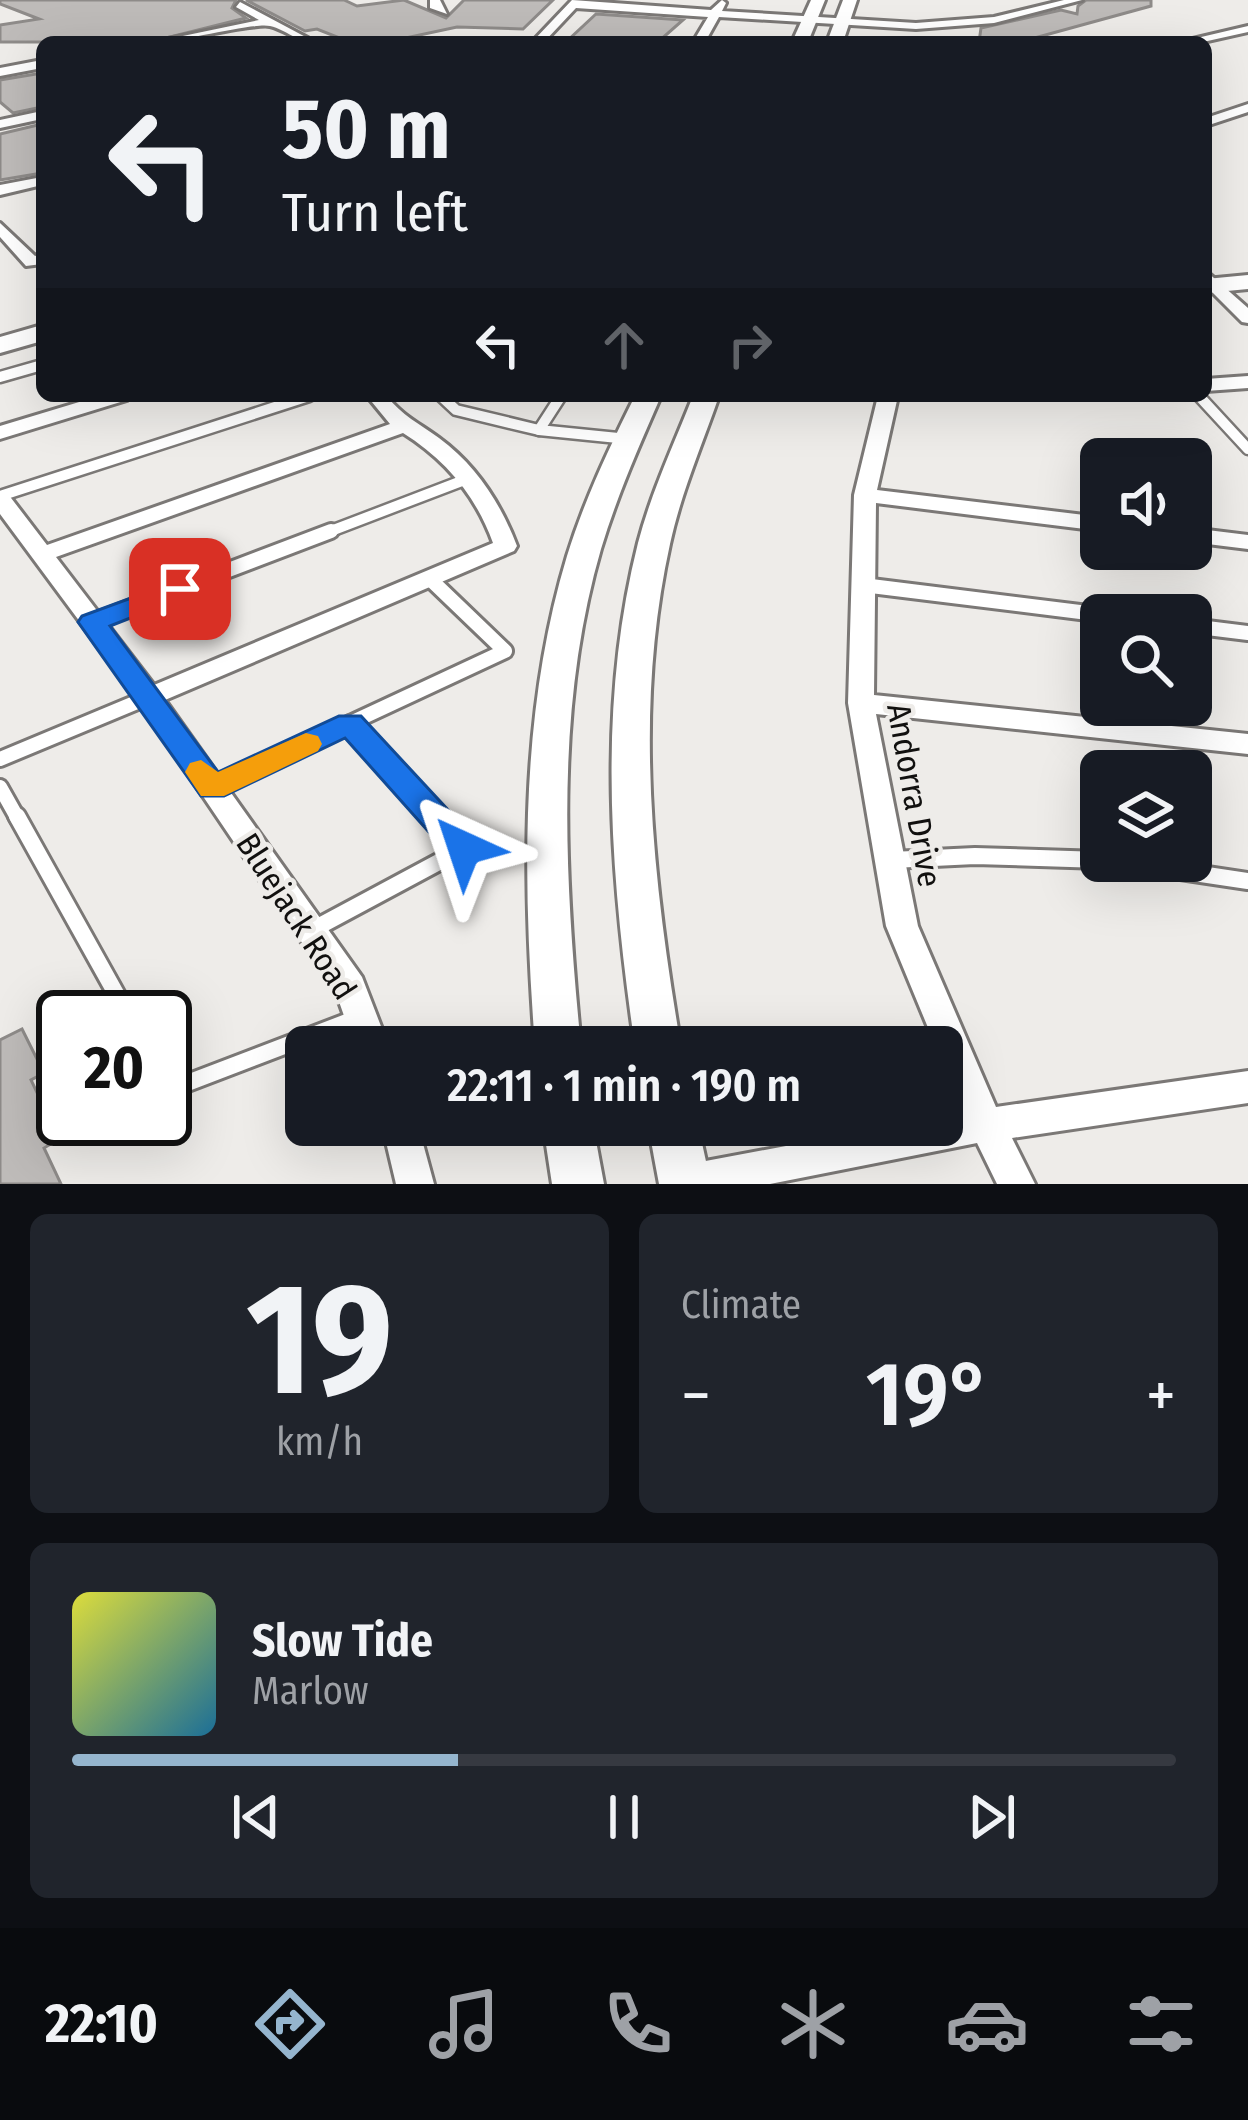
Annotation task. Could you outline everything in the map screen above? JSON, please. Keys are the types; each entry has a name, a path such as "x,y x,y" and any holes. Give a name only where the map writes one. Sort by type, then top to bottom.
{"main road":[{"path":"803,36 818,0"},
{"path":"838,36 850,0"},
{"path":"0,345 36,335"},
{"path":"556,1026 545,876 555,695 578,575 602,499 644,402"},
{"path":"655,1026 640,938 632,840 632,689 642,602 655,544 704,402"},
{"path":"572,1146 578,1184"},
{"path":"676,1146 682,1184"}],"street":[{"path":"266,0 240,5 297,36"},
{"path":"435,0 434,6 443,12"},
{"path":"703,36 723,0"},
{"path":"544,36 575,3 946,26 1077,0"},
{"path":"945,36 950,6"},
{"path":"193,36 270,22"},
{"path":"1212,37 1248,29"},
{"path":"0,72 36,65"},
{"path":"1212,101 1244,109"},
{"path":"1212,120 1244,109"},
{"path":"0,124 36,116"},
{"path":"0,190 36,182"},
{"path":"0,228 36,259"},
{"path":"1212,385 1248,382"},
{"path":"0,433 101,402"},
{"path":"149,697 506,546 494,511 467,479 435,445 403,426 382,402"},
{"name":"Andorra Drive","path":"887,402 865,495 861,703 902,926 1016,1184"},
{"path":"40,555 403,426"},
{"path":"865,495 1080,521"},
{"name":"Bluejack Road","path":"0,498 149,697 350,987 365,1026"},
{"path":"1212,538 1248,542"},
{"path":"861,703 1248,744"},
{"path":"682,1184 986,1125 1248,1087"},
{"path":"406,1146 416,1184"}],"lane":[{"path":"0,377 36,366"},
{"path":"0,498 291,402"},
{"path":"447,402 456,410 538,430 628,439"},
{"path":"538,430 557,402"},
{"path":"1205,402 1248,449"},
{"path":"92,622 467,479"},
{"path":"212,788 505,651 430,579"},
{"path":"863,584 1080,612"},
{"path":"1212,629 1248,633"},
{"path":"0,759 149,697"},
{"path":"311,931 464,848 350,723"},
{"path":"0,787 113,990"},
{"path":"890,860 975,856 1080,859"},
{"path":"1212,876 1248,881"},
{"path":"192,1081 361,1017"}],"building":[{"path":"0,0 236,0 232,8 246,18 174,36 36,36 36,42 0,42 0,25 39,19"},
{"path":"246,0 344,0 357,6 404,0 446,18 464,0 553,0 523,29 457,27 415,36 334,36 317,29 305,31"},
{"path":"1086,0 1151,0 1151,6 1042,36 980,36 981,28 1061,10 1077,14"},
{"path":"596,14 683,20 665,36 572,36"},
{"path":"36,74 36,108 13,113 0,102 0,80"},
{"path":"36,125 36,174 0,180 0,134"},
{"path":"22,1029 36,1057 36,1077 31,1080 36,1091 36,1146 47,1146 44,1148 61,1184 0,1184 0,1040"}],"slow traffic":[{"path":"201,772 212,788 306,744"}],"route":[{"path":"180,589 92,622 212,788 350,723 464,848"}]}
